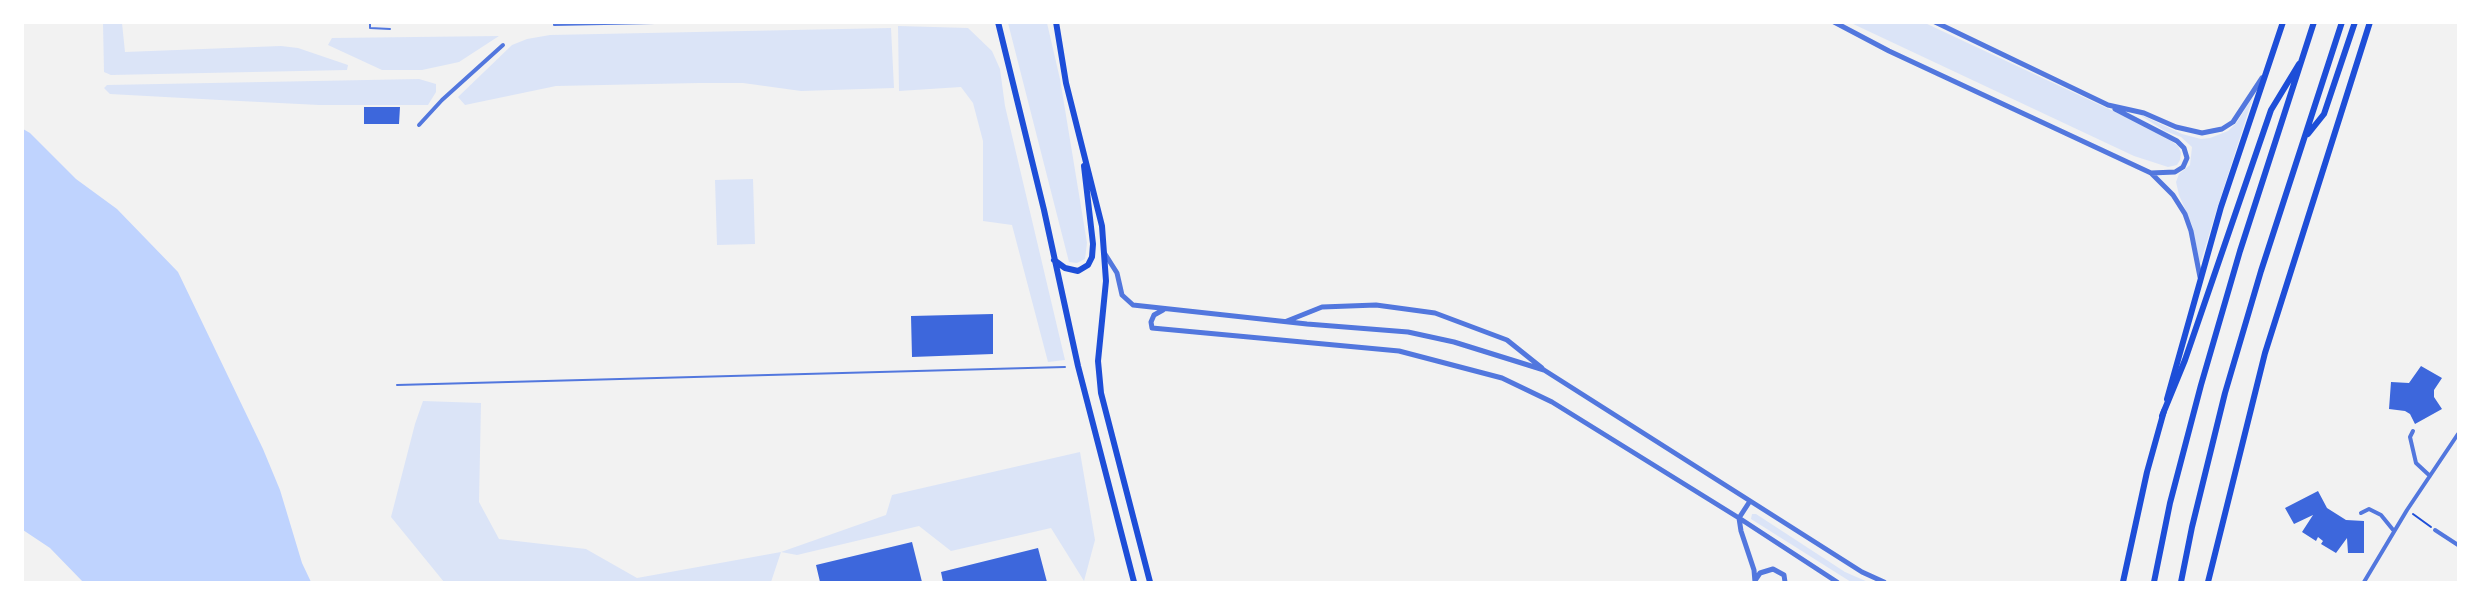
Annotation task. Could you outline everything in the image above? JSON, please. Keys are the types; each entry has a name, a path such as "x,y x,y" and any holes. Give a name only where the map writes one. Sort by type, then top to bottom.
{"main road":[{"path":"998,22 1054,260 1074,366 1134,582"},
{"path":"1056,22 1066,83 1102,226 1106,281 1098,361 1101,393 1150,582"},
{"path":"2123,582 2147,472 2200,278 2221,207 2283,22"},
{"path":"2154,582 2170,504 2201,385 2240,251 2306,52 2314,22"},
{"path":"2181,582 2192,526 2225,393 2261,270 2342,22"},
{"path":"2304,139 2324,114 2355,22"},
{"path":"2208,582 2264,353 2370,22"},
{"path":"2162,416 2185,360 2271,110 2306,52"},
{"path":"1054,260 1065,268 1078,271 1088,265 1092,256 1093,244 1084,152"}],"street":[{"path":"1834,22 1889,51 2151,173 2173,195 2185,214 2192,231 2200,278"},
{"path":"1935,22 2177,140 2184,148 2187,158 2183,167 2175,172 2151,173"},
{"path":"419,125 442,100 504,45"},
{"path":"2108,105 2144,113 2192,131 2214,132 2233,122 2268,69"},
{"path":"1105,254 1117,272 1122,295 1133,305 1164,310 1285,322 1408,332 1454,342 1546,372"},
{"path":"1285,322 1322,307 1376,305 1435,313 1507,340 1546,372 1862,572 1884,582"},
{"path":"1164,310 1154,315 1151,322 1152,328 1399,351 1502,378 1552,402 1739,518 1837,582"},
{"path":"2413,431 2410,437 2416,463 2430,476"},
{"path":"2364,582 2407,510 2458,434"},
{"path":"1750,501 1739,518 1755,581"},
{"path":"2362,512 2368,509 2381,515 2394,531"},
{"path":"2435,530 2458,545"},
{"path":"1755,581 1760,573 1773,569 1784,575 1785,582"}],"lane":[{"path":"370,22 370,28 390,29"},
{"path":"554,22 554,25 705,22"},
{"path":"397,385 1065,366"}],"path":[{"path":"2407,510 2435,530"}],"shaded area":[{"path":"103,23 122,23 125,52 281,46 298,48 348,65 347,70 111,75 104,72"},
{"path":"1008,23 1047,23 1060,79 1087,243 1085,259 1077,263 1069,262"},
{"path":"1851,23 1925,23 2160,133 2178,146 2181,153 2180,160 2177,165 2168,167 2134,156"},
{"path":"898,26 968,28 992,51 1000,69 1005,106 1065,360 1048,362 1012,225 983,221 983,141 973,103 961,87 899,91"},
{"path":"891,28 894,88 801,91 743,83 699,83 556,86 465,105 458,97 512,45 527,39 550,35"},
{"path":"499,36 459,62 422,70 382,70 328,45 332,38"},
{"path":"419,79 436,84 436,92 428,105 319,105 220,100 110,94 104,88 107,85"},
{"path":"2253,97 2200,264 2192,225 2179,195 2176,182 2179,174 2190,165 2192,147 2181,137 2165,131 2135,112 2182,134 2201,139 2210,138 2228,131 2237,122"},
{"path":"753,179 755,244 717,245 715,180"},
{"path":"423,401 481,403 479,502 499,539 586,549 637,578 781,552 771,582 444,582 391,517 415,424"},
{"path":"1080,452 1095,540 1084,581 1051,528 951,551 919,526 797,555 781,552 886,515 892,495"},
{"path":"1752,514 1756,514 1845,572 1868,582 1851,582 1751,519"}],"water":[{"path":"23,129 30,133 76,179 117,209 178,272 263,449 280,490 302,563 311,582 83,582 50,548 23,530"}],"building":[{"path":"364,107 400,107 399,124 364,124"},
{"path":"993,314 993,354 912,357 911,316"},
{"path":"2421,366 2442,378 2434,390 2434,397 2442,409 2415,424 2410,414 2405,411 2389,409 2391,382 2409,383"},
{"path":"2318,491 2327,508 2346,520 2364,521 2364,553 2348,553 2347,538 2336,553 2321,544 2323,541 2318,537 2316,541 2302,532 2313,515 2294,524 2285,508"},
{"path":"912,542 922,582 820,582 816,565"},
{"path":"1038,548 1047,582 943,582 941,572"}]}
